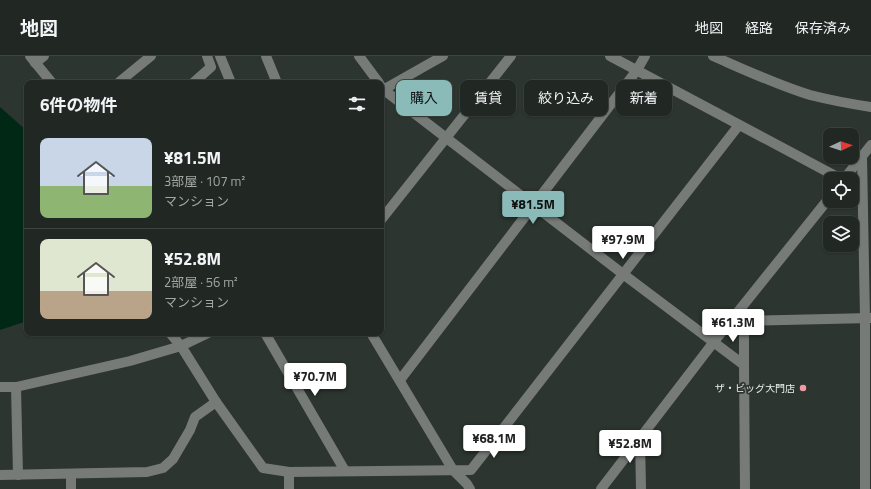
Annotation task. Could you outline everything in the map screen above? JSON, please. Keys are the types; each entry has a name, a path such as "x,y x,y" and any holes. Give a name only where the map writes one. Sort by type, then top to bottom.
{"street":[{"path":"44,56 33,60 50,80"},
{"path":"122,80 151,56"},
{"path":"197,80 211,68 207,56"},
{"path":"220,56 230,79"},
{"path":"266,56 276,80"},
{"path":"359,56 376,80"},
{"path":"384,86 443,56"},
{"path":"384,216 511,56"},
{"path":"610,56 830,172"},
{"path":"400,380 535,206 637,70 645,56"},
{"path":"713,56 810,95 871,107"},
{"path":"384,90 447,137 713,343 744,365"},
{"path":"173,336 181,346 216,402 263,468 289,472 471,470 739,125"},
{"path":"849,172 871,145"},
{"path":"862,156 868,318 865,489"},
{"path":"600,489 713,343 740,318 823,206"},
{"path":"740,318 868,318"},
{"path":"740,318 744,365 745,489"},
{"path":"0,387 16,387 130,361 181,346 202,336"},
{"path":"268,336 345,471"},
{"path":"373,336 453,470 470,489"},
{"path":"16,387 18,475"},
{"path":"0,475 147,472 163,468 172,459 190,430 196,417 216,402"},
{"path":"640,438 641,489"},
{"path":"289,472 289,489"},
{"path":"71,474 71,489"}],"shaded area":[{"path":"0,107 24,128 24,322 0,330"}],"place":[{"name":"ザ・ビッグ大門店","path":"803,388"}]}
